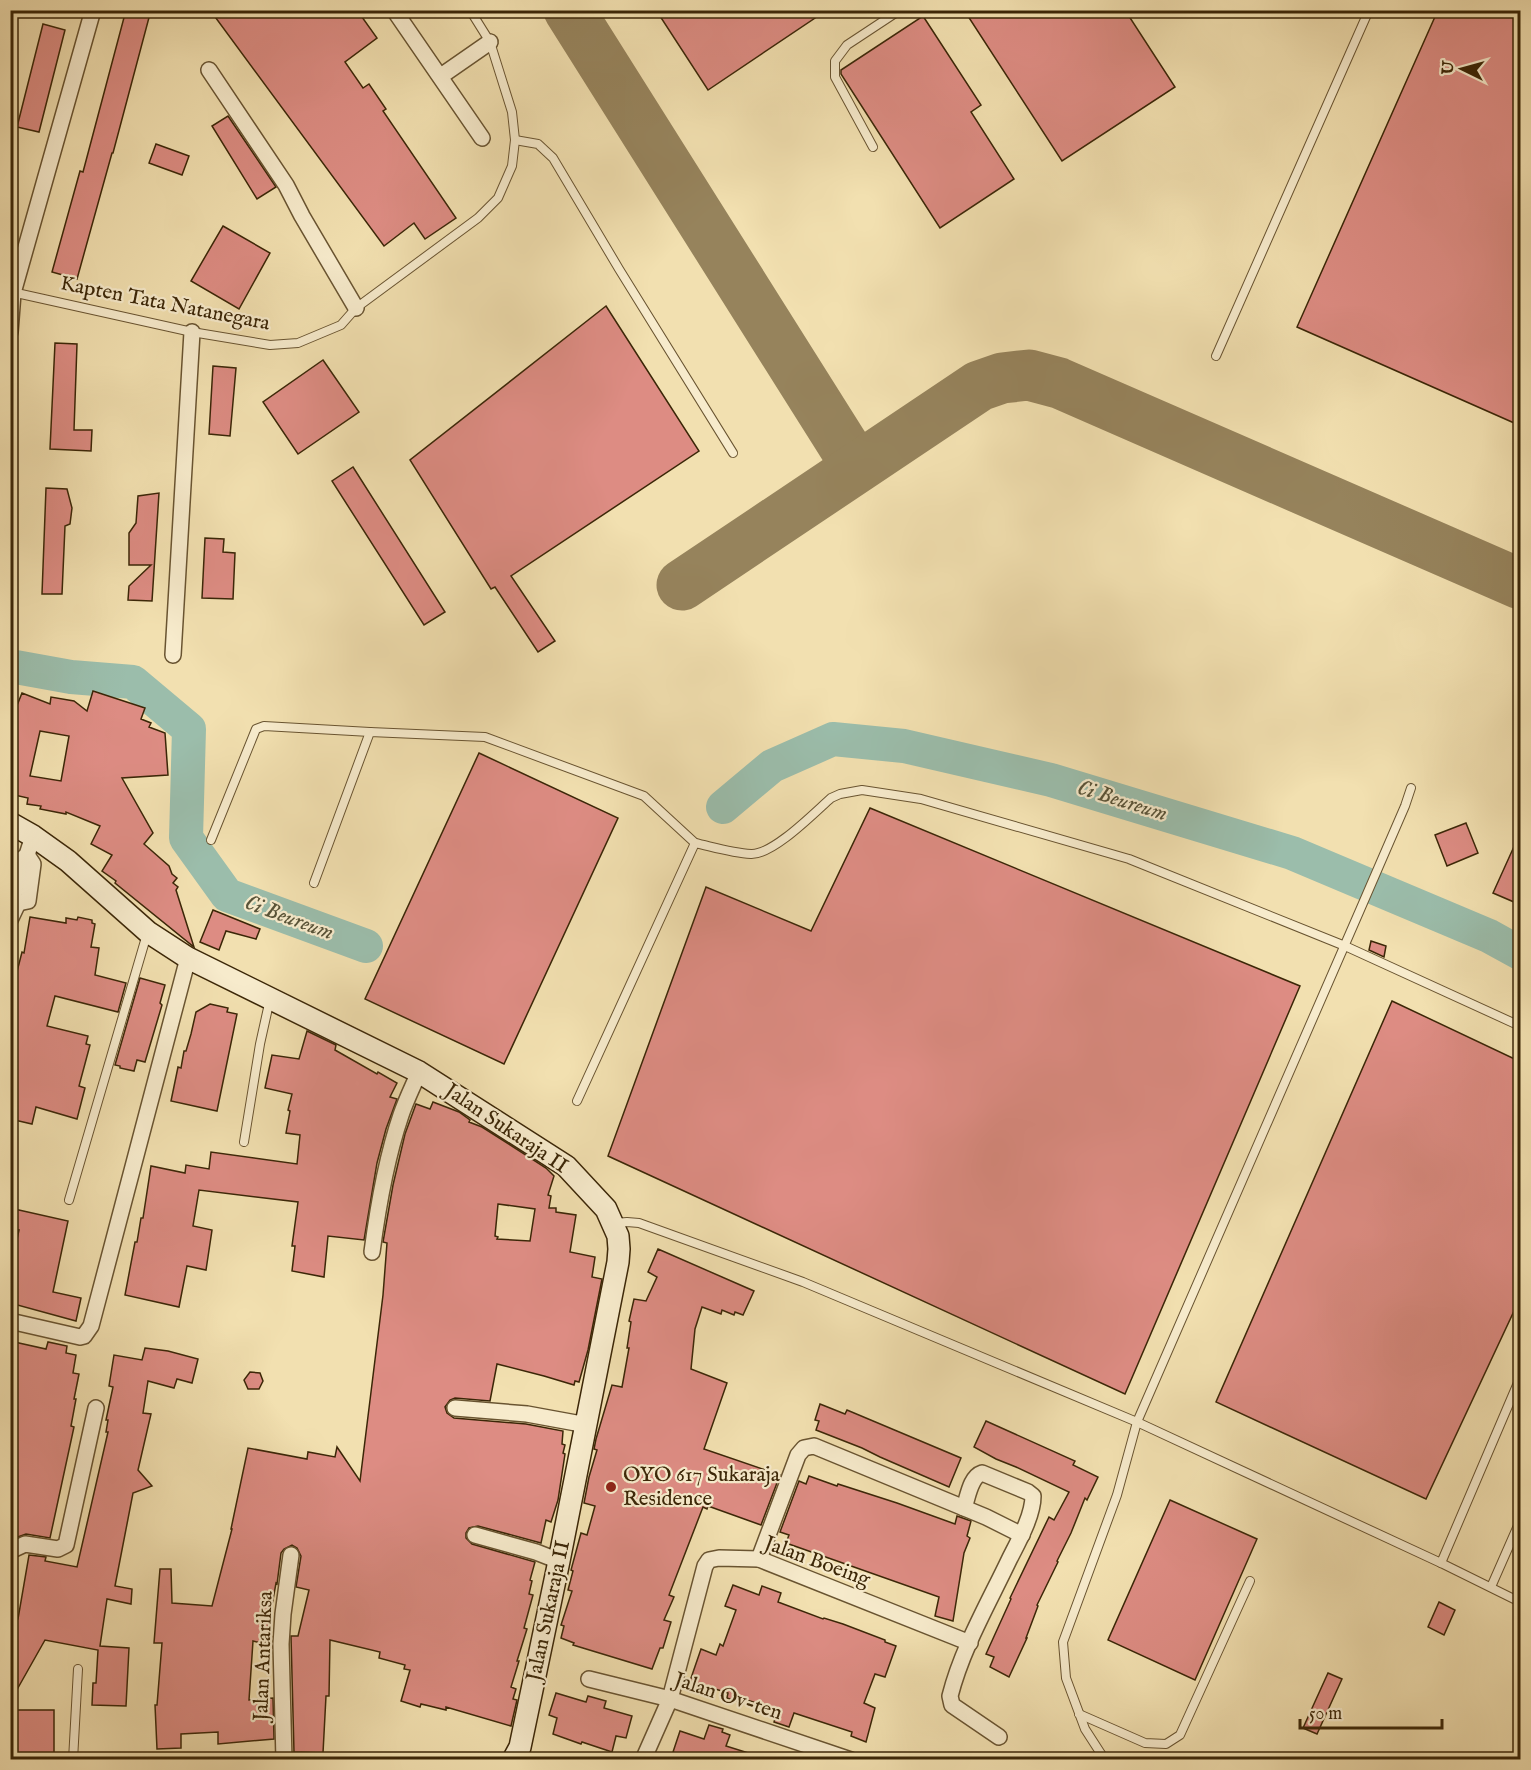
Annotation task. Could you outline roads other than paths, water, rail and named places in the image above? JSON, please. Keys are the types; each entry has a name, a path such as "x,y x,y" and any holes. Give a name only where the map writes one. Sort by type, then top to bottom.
{"main road":[{"name":"Jalan Sukaraja II","path":"10,823 30,846 68,861 148,932 188,958 419,1072 566,1167 606,1209 618,1242 618,1262 520,1747 513,1760"}],"street":[{"path":"10,332 12,292 93,10"},
{"path":"394,10 482,138"},
{"path":"441,76 490,42"},
{"path":"209,70 286,185 356,308"},
{"path":"174,655 192,332"},
{"path":"10,920 18,903 28,901 33,864 30,846"},
{"path":"10,1321 80,1337 91,1326 188,958"},
{"path":"372,1252 393,1143 401,1114 419,1072"},
{"path":"10,1551 25,1544 58,1549 66,1545 96,1407"},
{"path":"455,1408 527,1414 586,1425"},
{"path":"759,1559 798,1455 804,1448 814,1446 1022,1534"},
{"path":"964,1508 973,1480 982,1473 1033,1496 1033,1503 1022,1534 970,1643 950,1696 952,1705 999,1737"},
{"path":"475,1535 559,1561"},
{"name":"Jalan Antariksa","path":"284,1760 281,1644 291,1555"},
{"name":"Jalan Boeing","path":"643,1760 670,1699 705,1566 709,1560 759,1559 970,1643"},
{"name":"Jalan Ov-ten","path":"589,1679 670,1699 842,1758"}],"lane":[{"name":"Kapten Tata Natanegara","path":"12,292 192,332 270,345 298,343 341,324 356,308 478,218 498,198 512,166 515,140 512,112 490,42 470,10"},
{"path":"873,147 836,77 835,61 848,45 900,10"},
{"path":"1216,356 1369,10"},
{"path":"515,140 538,144 553,158 732,453"},
{"path":"211,840 256,729 264,726 485,737 644,796 694,843 752,855 766,851 782,841 831,798 862,790 912,798 1129,859 1345,946 1521,1026"},
{"path":"314,884 370,732"},
{"path":"1105,1760 1085,1729 1066,1678 1063,1642 1117,1495 1137,1422 1345,946 1411,788"},
{"path":"578,1101 694,843"},
{"path":"69,1200 148,932"},
{"path":"244,1142 270,998"},
{"path":"613,1224 639,1223 803,1282 1137,1422 1521,1602"},
{"path":"1441,1563 1521,1378"},
{"path":"1491,1587 1521,1521"},
{"path":"1079,1714 1145,1743 1166,1744 1180,1735 1250,1581"},
{"path":"73,1760 78,1669"}],"waterway":[{"name":"Ci Beureum","path":"10,666 71,677 133,682 189,729 186,838 227,895 366,946"},
{"name":"Ci Beureum","path":"723,807 772,766 833,739 904,746 1051,780 1292,853 1489,936 1520,953"}],"place":[{"name":"OYO 617 Sukaraja Residence","path":"611,1487"}]}
